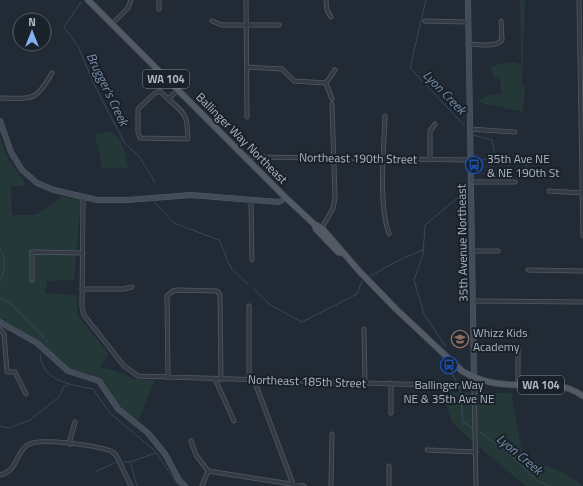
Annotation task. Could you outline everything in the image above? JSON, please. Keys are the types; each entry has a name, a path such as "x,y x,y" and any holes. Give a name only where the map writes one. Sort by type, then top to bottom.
{"main road":[{"name":"Ballinger Way Northeast","path":"88,0 286,198 314,224"},
{"name":"WA 104","path":"314,224 322,228 340,248 342,253 396,309 447,358 474,378 503,384 564,386 583,396"},
{"name":"WA 104","path":"314,224 316,229 338,252 342,253"}],"street":[{"path":"112,24 128,8 130,0"},
{"path":"159,0 159,9"},
{"path":"246,0 247,117"},
{"path":"326,0 327,10 331,17"},
{"name":"35th Avenue Northeast","path":"468,0 476,486"},
{"path":"579,0 582,81 583,236"},
{"path":"212,21 222,24 279,26"},
{"path":"425,21 468,22"},
{"path":"468,44 500,43 502,40 501,21"},
{"path":"247,66 274,67 286,72 294,81 326,83"},
{"path":"326,83 335,70"},
{"path":"0,98 33,98 42,90 52,73"},
{"path":"322,228 334,204 332,101 326,83"},
{"path":"168,99 178,90"},
{"path":"160,91 168,99 184,112 187,119 188,138 140,138 138,132 138,109 155,93 160,91"},
{"path":"384,116 383,200 385,220 389,234"},
{"path":"0,121 17,164 26,175 46,187 83,197 112,200 191,195 279,202 286,198"},
{"path":"430,160 430,131 435,124"},
{"path":"470,130 515,132"},
{"name":"Northeast 190th Street","path":"245,157 471,160"},
{"path":"471,182 515,182"},
{"path":"549,191 583,193"},
{"path":"83,197 82,289 123,289 132,287"},
{"path":"251,200 252,260"},
{"path":"471,252 498,251"},
{"path":"32,280 32,252 83,253"},
{"path":"528,270 583,271"},
{"name":"Northeast 185th Street","path":"82,289 82,307 87,320 124,366 138,376 463,385"},
{"path":"168,378 166,300 170,293 177,290 219,292 221,379"},
{"path":"472,302 583,302"},
{"path":"249,306 249,380"},
{"path":"0,322 37,343 68,371 99,381 118,409 148,433 165,454 179,480 185,486"},
{"path":"0,329 4,334 7,372 15,372 26,394"},
{"path":"364,329 365,383"},
{"path":"518,349 518,384"},
{"path":"215,378 234,421"},
{"path":"463,385 474,378"},
{"path":"254,380 293,484"},
{"path":"391,383 391,413"},
{"path":"463,385 471,387 475,393"},
{"path":"69,444 74,422"},
{"path":"331,486 332,434"},
{"path":"0,476 11,469 24,447 29,444 42,441 111,451 116,455 132,486"},
{"path":"191,441 196,455 208,471 304,486"},
{"path":"427,450 476,452"},
{"path":"389,466 389,486"},
{"path":"202,486 208,471"}],"shaded area":[{"path":"520,0 525,0 522,85 525,87 523,112 477,102 488,95 502,93 499,77 494,77 491,66 513,62 521,64"},
{"path":"105,132 116,135 119,139 122,144 129,168 102,168 95,134"},
{"path":"0,137 8,159 27,185 11,187 12,215 36,215 62,197 81,198 74,280 47,281 45,293 76,295 78,316 109,354 100,367 119,372 133,379 155,380 138,422 118,405 105,384 89,374 69,369 36,339 0,318"},
{"path":"443,392 511,393 523,457 565,473 583,486 526,486 452,423"}],"waterway":[{"name":"Lyon Creek","path":"426,0 410,68 465,126"},
{"name":"Brugger's Creek","path":"81,2 64,27 78,46 94,84 125,144 139,156 155,182"},
{"name":"Lyon Creek","path":"473,135 492,140 495,156 476,162 474,167"},
{"path":"496,157 526,163 527,174"},
{"name":"Lyon Creek","path":"445,346 424,314 414,280 423,255 425,225 462,194 467,182"},
{"path":"155,203 174,223 219,240 231,268 248,284"},
{"path":"0,249 4,265 0,281"},
{"path":"370,276 403,258 423,250"},
{"path":"254,289 269,304 302,322 357,294 362,281"},
{"path":"0,298 10,303 48,342"},
{"path":"40,354 42,363 52,376 76,386 93,389 110,413 154,450 179,486"},
{"name":"Lyon Creek","path":"448,368 457,382"},
{"path":"0,426 9,428 30,420 60,396 63,388 68,385"},
{"name":"Lyon Creek","path":"460,389 463,422 472,428"},
{"name":"Lyon Creek","path":"480,432 507,452 539,482 550,486"},
{"path":"123,462 130,462 155,453"},
{"path":"95,472 116,462"},
{"path":"130,462 137,486"}],"place":[{"name":"35th Ave NE & NE 190th St","path":"474,165"},
{"name":"Whizz Kids Academy","path":"460,339"},
{"name":"Ballinger Way NE & 35th Ave NE","path":"449,365"}]}
